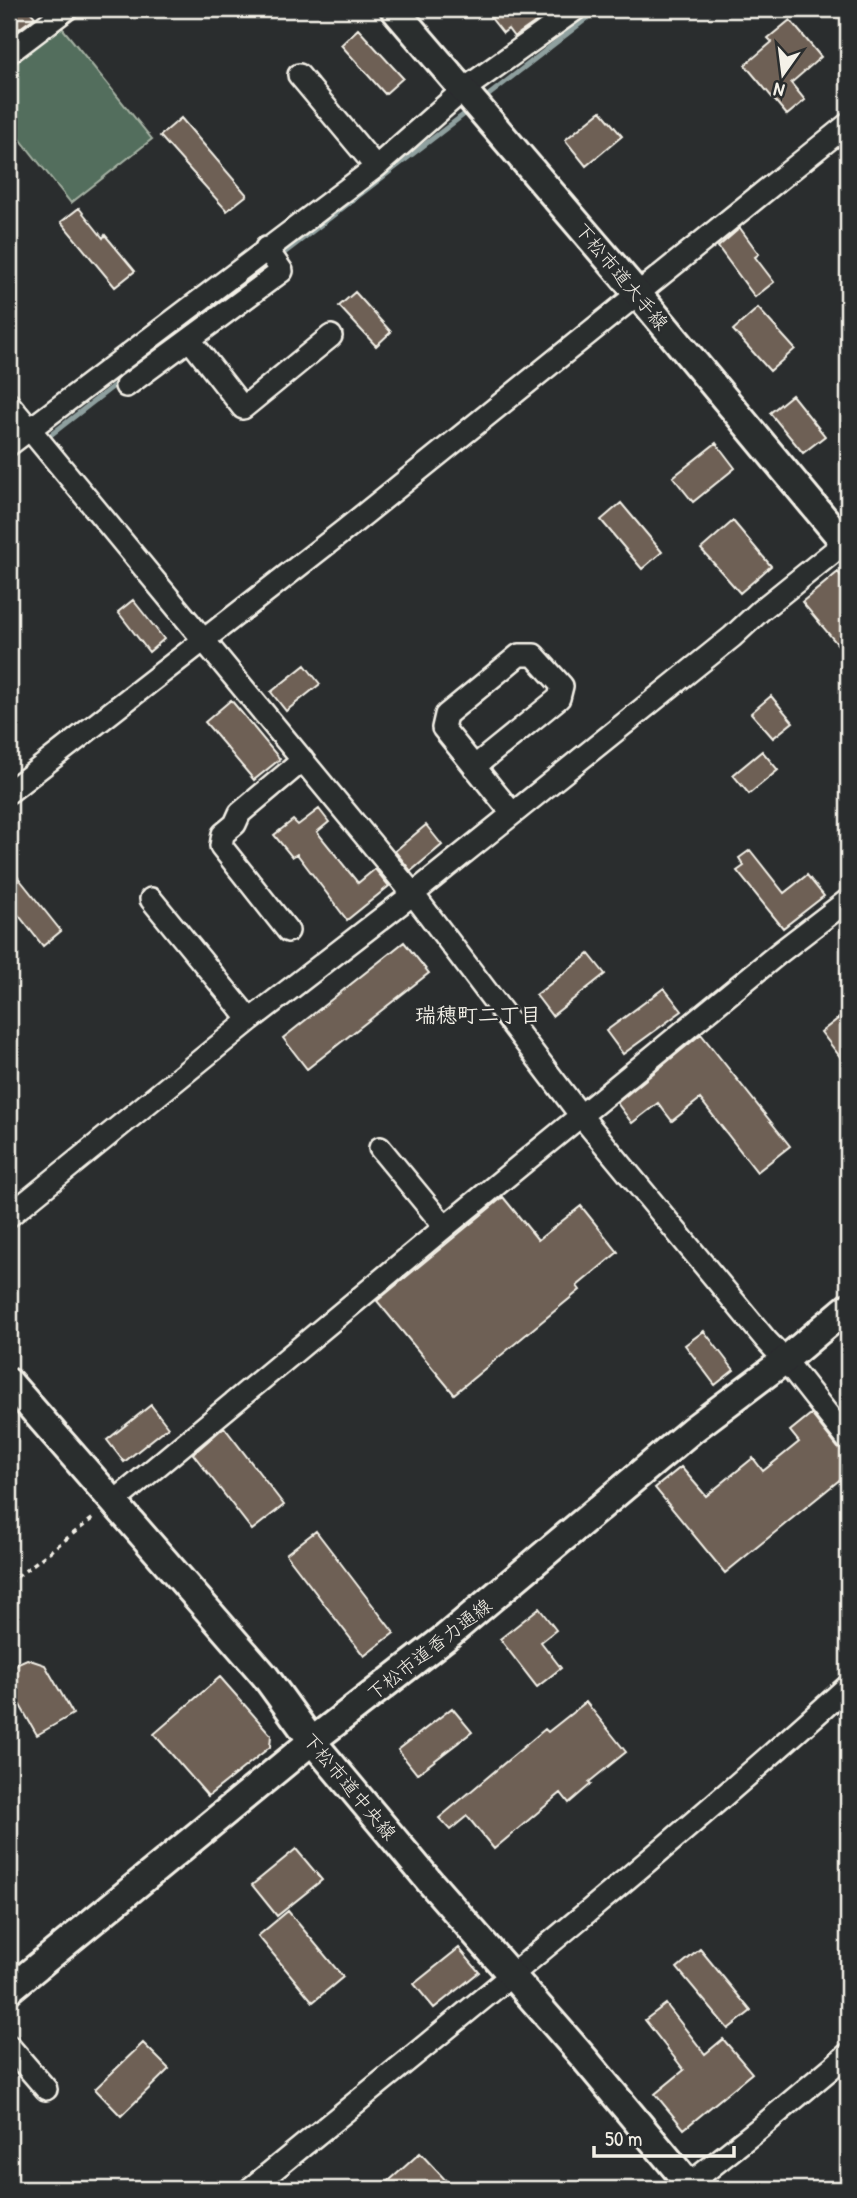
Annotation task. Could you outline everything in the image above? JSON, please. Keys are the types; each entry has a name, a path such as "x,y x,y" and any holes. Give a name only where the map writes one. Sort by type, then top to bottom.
{"street":[{"path":"9,53 67,9"},
{"name":"下松市道大手線","path":"394,9 847,543"},
{"path":"9,445 376,167 463,90 576,9"},
{"path":"299,75 376,167"},
{"path":"9,792 204,641 848,124"},
{"path":"126,386 282,271 266,248"},
{"path":"190,340 243,408 331,336"},
{"path":"9,404 413,894 581,1116 785,1360 848,1440"},
{"path":"9,1216 847,543"},
{"path":"474,767 559,698 562,686 534,655 519,655 446,715 443,728 474,767 512,813"},
{"path":"288,931 221,846 223,834 234,824 240,813 303,760"},
{"path":"151,899 250,1020"},
{"path":"114,1502 779,953 848,900"},
{"path":"380,1148 445,1227"},
{"name":"下松市道香力通線","path":"9,1990 312,1741 446,1637 692,1430 785,1360 848,1307"},
{"name":"下松市道中央線","path":"9,1382 265,1676 312,1741 512,1975 688,2188"},
{"path":"250,2189 737,1787 848,1686"},
{"path":"9,2046 46,2089"},
{"path":"688,2188 848,2054"}],"path":[{"path":"9,1583 114,1502"}],"green space":[{"path":"59,24 152,139 71,203 9,125 9,64"}],"building":[{"path":"9,9 28,9 35,17 13,33 9,28"},
{"path":"503,9 538,9 544,16 514,37 508,29 503,33 491,18"},
{"path":"790,20 821,57 791,83 805,100 787,115 745,65 772,42 768,38"},
{"path":"358,29 403,78 385,94 341,45"},
{"path":"601,111 622,136 586,166 565,140"},
{"path":"181,118 247,195 227,211 160,136"},
{"path":"79,208 135,271 115,287 61,222"},
{"path":"740,228 759,254 755,257 774,282 755,297 718,247"},
{"path":"355,292 391,332 376,346 339,306"},
{"path":"758,308 795,349 770,371 733,330"},
{"path":"792,395 825,436 803,453 770,413"},
{"path":"716,443 735,468 693,502 673,477"},
{"path":"621,503 662,552 642,569 601,520"},
{"path":"733,521 771,566 740,593 701,549"},
{"path":"838,572 848,585 848,657 802,602"},
{"path":"133,600 164,639 149,652 118,612"},
{"path":"305,665 320,684 286,711 271,692"},
{"path":"771,696 793,722 773,738 751,713"},
{"path":"231,700 280,759 254,780 205,722"},
{"path":"762,751 778,770 749,794 733,775"},
{"path":"319,809 329,822 317,832 358,883 375,869 389,886 347,920 297,854 292,857 274,835 293,820 298,825"},
{"path":"426,825 442,845 411,871 395,851"},
{"path":"750,850 784,893 807,875 824,896 783,928 737,871 744,866 739,858"},
{"path":"9,866 61,931 43,946 9,903"},
{"path":"404,942 429,973 307,1069 283,1038"},
{"path":"589,954 605,974 552,1016 536,995"},
{"path":"664,988 682,1011 623,1054 606,1031"},
{"path":"839,1018 848,1030 848,1067 821,1032"},
{"path":"701,1034 790,1146 757,1172 700,1099 672,1121 658,1103 632,1123 617,1103"},
{"path":"503,1197 538,1240 581,1206 618,1252 577,1286 580,1290 454,1394 377,1301"},
{"path":"704,1331 734,1370 715,1385 685,1345"},
{"path":"151,1405 168,1427 124,1462 107,1440"},
{"path":"811,1414 838,1448 848,1453 848,1473 725,1573 655,1488 681,1467 706,1496 753,1458 763,1471 799,1442 790,1431"},
{"path":"224,1427 284,1505 252,1530 193,1454"},
{"path":"316,1531 394,1633 364,1656 286,1554"},
{"path":"539,1608 556,1630 541,1642 561,1668 537,1687 500,1639"},
{"path":"27,1659 45,1665 73,1714 37,1735 9,1686 9,1677 14,1675 18,1663"},
{"path":"220,1677 271,1735 270,1747 208,1796 154,1734"},
{"path":"586,1702 626,1752 589,1782 591,1784 569,1803 561,1793 494,1849 467,1816 450,1830 439,1818 545,1729 548,1732"},
{"path":"452,1708 472,1732 417,1774 398,1750"},
{"path":"296,1849 322,1880 277,1916 252,1885"},
{"path":"288,1911 343,1977 313,2002 258,1936"},
{"path":"459,1948 479,1972 434,2008 414,1984"},
{"path":"700,1949 751,2011 728,2029 677,1968"},
{"path":"666,2004 705,2054 723,2039 752,2073 684,2129 655,2094 684,2070 645,2020"},
{"path":"143,2043 169,2069 121,2116 95,2089"},
{"path":"420,2153 454,2189 380,2189"}],"waterway":[{"path":"481,101 599,9"},
{"path":"279,257 471,109"},
{"path":"210,311 272,263"},
{"path":"48,437 120,381"}],"district":[{"name":"瑞穂町二丁目","path":"478,1015"}]}
